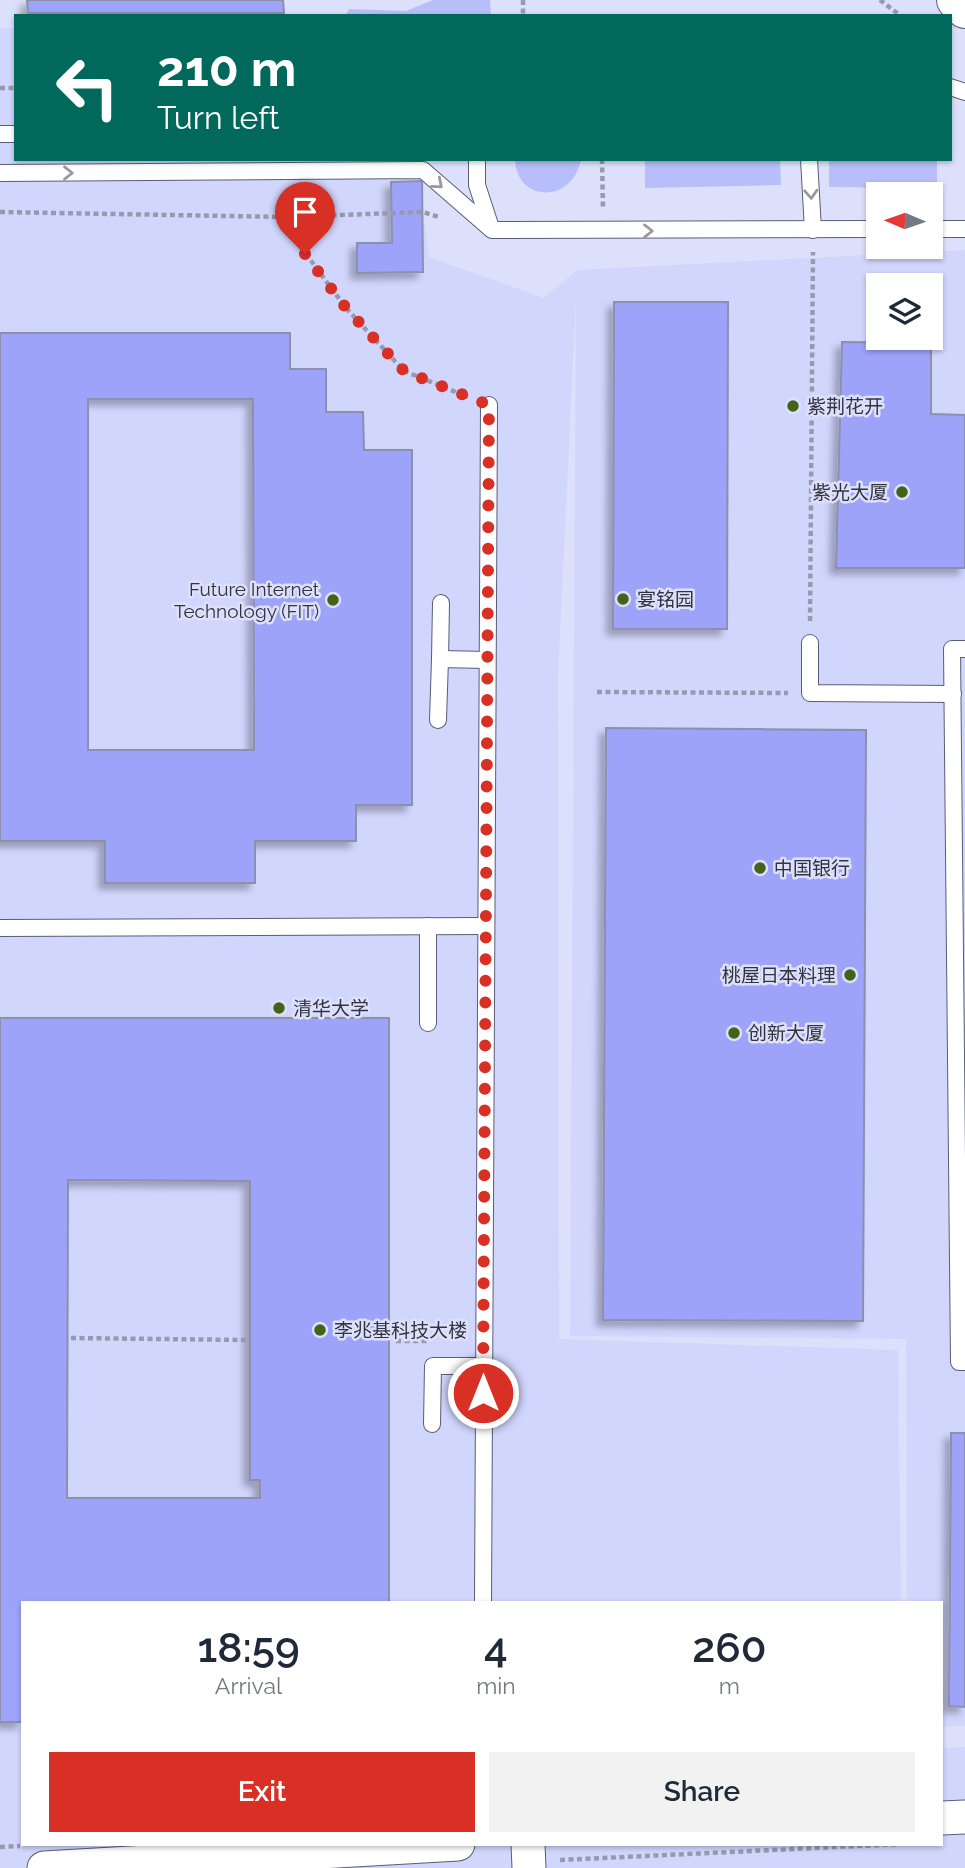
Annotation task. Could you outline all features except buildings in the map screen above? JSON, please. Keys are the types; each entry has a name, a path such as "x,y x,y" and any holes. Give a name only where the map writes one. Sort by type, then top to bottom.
{"street":[{"path":"956,0 965,9"},
{"path":"943,1818 965,1817"},
{"path":"44,1868 424,1846"}],"lane":[{"path":"477,161 477,186 492,230"},
{"path":"809,161 813,230"},
{"path":"0,173 423,170 492,230 866,229"},
{"path":"943,229 965,229"},
{"path":"483,1601 484,926 489,405"},
{"path":"438,720 441,603"},
{"path":"810,643 810,694 953,694"},
{"path":"965,649 952,649 959,1362 965,1362"},
{"path":"440,659 487,660"},
{"path":"428,926 428,1023"},
{"path":"0,929 484,926"},
{"path":"432,1424 433,1366 484,1366"}],"path":[{"path":"880,0 898,14"},
{"path":"603,161 603,231"},
{"path":"0,212 285,217 423,212 492,230"},
{"path":"285,217 292,235 346,308 404,371 489,405"},
{"path":"810,643 813,230"},
{"path":"597,692 810,694"},
{"path":"71,1338 247,1340"},
{"path":"528,1858 848,1846"}],"shaded area":[{"path":"433,0 490,0 491,14 346,14 349,9 406,11"},
{"name":"清华大学","path":"0,28 14,28 14,161 424,161 423,212 429,257 544,298 577,270 866,255 866,259 943,259 943,251 965,250 965,1726 943,1726 943,1601 907,1601 906,1339 570,1336 576,296 558,677 559,1339 898,1350 901,1601 21,1601 21,1846 943,1846 943,1748 965,1747 965,1868 0,1868"},
{"path":"515,161 580,161 576,174 557,190 534,190 525,184 518,173"},
{"path":"645,161 780,161 781,185 645,188"},
{"path":"829,161 937,161 937,182 866,182 866,187 829,187"}],"place":[{"name":"紫荆花开","path":"793,406"},
{"name":"紫光大厦","path":"902,492"},
{"name":"宴铭园","path":"623,599"},
{"name":"Future Internet Technology (FIT)","path":"333,600"},
{"name":"中国银行","path":"760,868"},
{"name":"桃屋日本料理","path":"850,975"},
{"name":"清华大学","path":"279,1008"},
{"name":"创新大厦","path":"734,1033"},
{"name":"李兆基科技大楼","path":"320,1330"}],"route":[{"path":"305,254 346,308 404,371 489,405 483,1393"}]}
